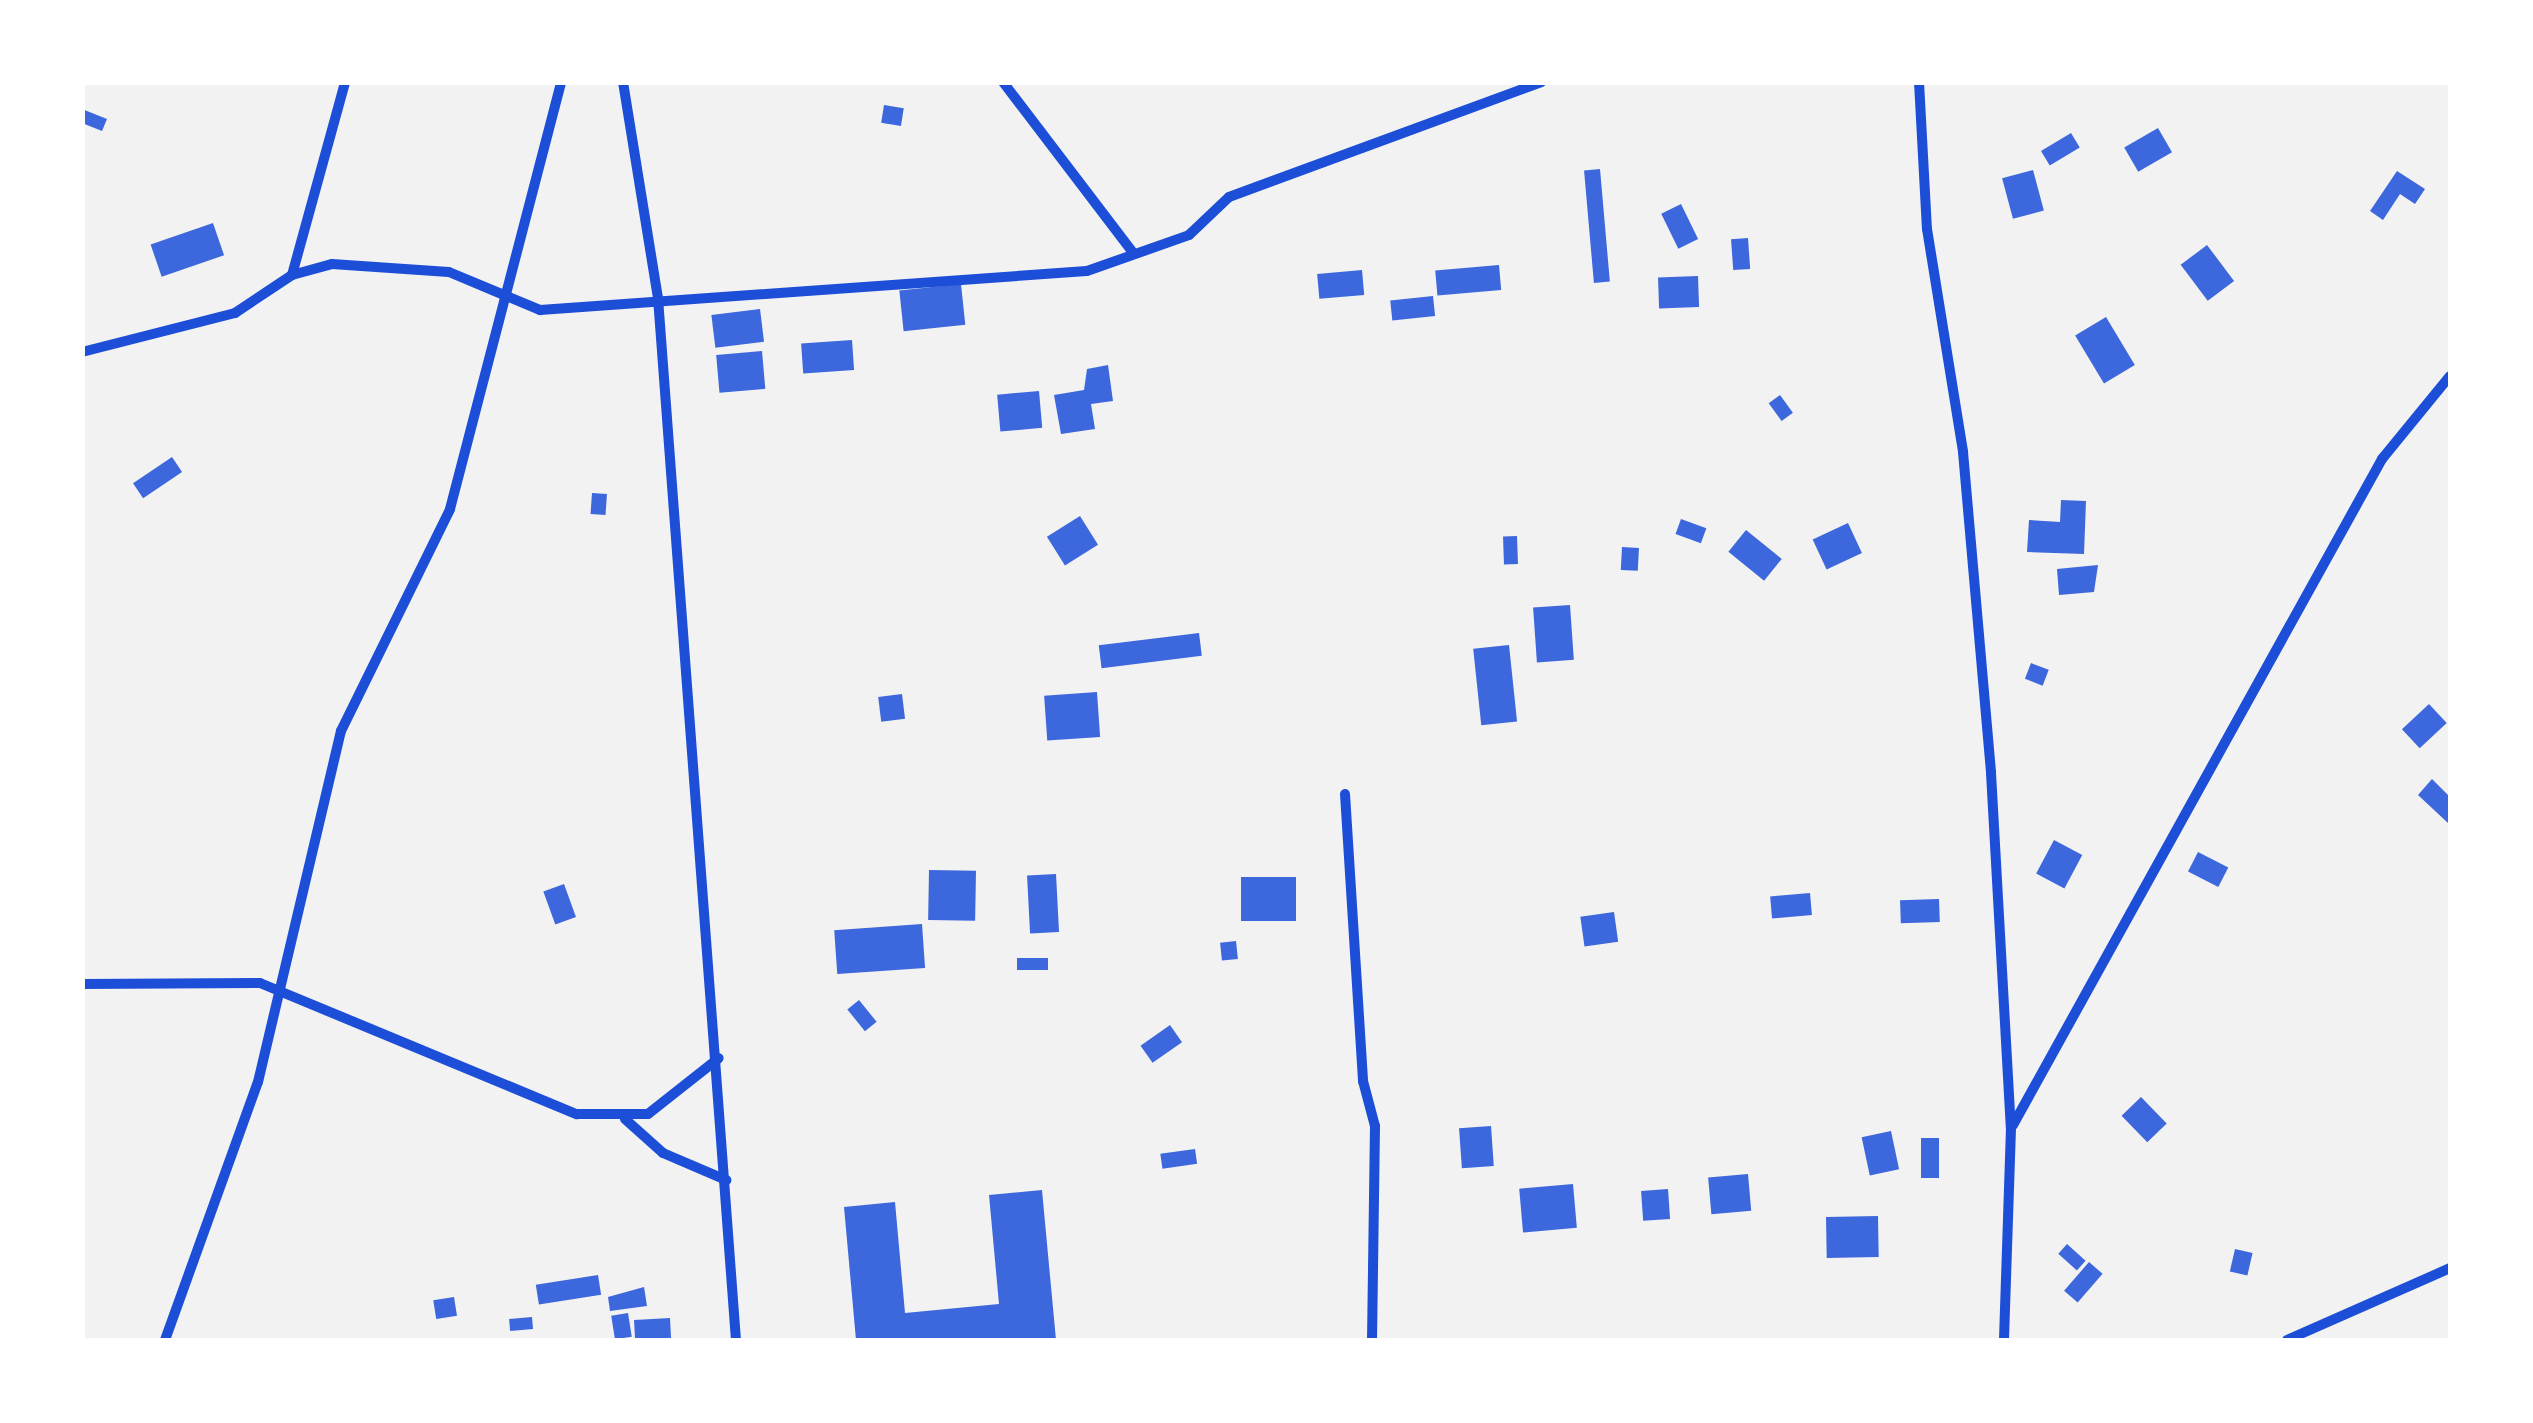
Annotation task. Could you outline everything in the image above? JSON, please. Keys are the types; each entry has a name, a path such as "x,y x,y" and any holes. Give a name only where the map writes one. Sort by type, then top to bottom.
{"street":[{"path":"292,275 345,82"},
{"path":"165,1340 254,1098 341,730 441,534 508,296 561,82"},
{"path":"624,82 658,298 719,1058 736,1340"},
{"path":"1003,82 1134,254"},
{"path":"82,352 235,314 292,275 332,264 429,270 540,310 658,298 1087,271 1190,235 1229,196 1515,87 1542,82"},
{"path":"1919,82 1927,230 1970,528 2011,1128 2004,1340"},
{"path":"2011,1128 2382,459 2450,376"},
{"path":"1344,794 1362,1081 1375,1126 1372,1340"},
{"path":"82,984 229,979 279,992 552,1107 625,1118 662,1106 719,1058"},
{"path":"625,1118 663,1153 726,1180"},
{"path":"2287,1340 2450,1268"}],"building":[{"path":"884,105 904,108 901,126 881,123"},
{"path":"82,109 107,119 102,131 82,123"},
{"path":"2158,128 2172,152 2138,172 2124,148"},
{"path":"2071,133 2080,148 2050,166 2041,151"},
{"path":"1600,169 1610,282 1594,283 1584,170"},
{"path":"2033,170 2044,211 2013,219 2002,178"},
{"path":"2397,171 2425,189 2415,204 2400,194 2383,220 2370,211"},
{"path":"1681,204 1698,239 1678,249 1661,214"},
{"path":"213,223 224,255 162,277 151,244"},
{"path":"1748,238 1750,269 1733,270 1731,239"},
{"path":"2207,245 2234,281 2208,301 2181,265"},
{"path":"1499,265 1501,290 1437,295 1435,271"},
{"path":"1362,270 1364,295 1319,299 1317,274"},
{"path":"1698,276 1699,307 1659,308 1658,277"},
{"path":"961,284 965,325 904,331 899,290"},
{"path":"1433,296 1435,316 1392,320 1390,300"},
{"path":"760,309 764,342 715,348 711,315"},
{"path":"2106,317 2135,365 2104,384 2075,336"},
{"path":"852,340 854,370 803,373 801,344"},
{"path":"762,351 765,389 719,393 716,355"},
{"path":"1108,365 1113,401 1091,404 1095,429 1061,434 1054,395 1084,390 1087,369"},
{"path":"1039,391 1042,428 1000,432 997,395"},
{"path":"1780,395 1793,413 1782,421 1769,403"},
{"path":"172,457 182,472 143,498 133,483"},
{"path":"592,493 607,494 605,515 591,514"},
{"path":"2061,500 2086,501 2084,554 2027,552 2029,520 2060,522"},
{"path":"1080,516 1098,545 1065,566 1047,537"},
{"path":"1681,519 1706,528 1701,543 1676,534"},
{"path":"1848,523 1862,553 1827,569 1813,539"},
{"path":"1746,530 1782,559 1764,581 1728,552"},
{"path":"1503,536 1517,536 1518,564 1504,564"},
{"path":"1622,547 1639,548 1638,571 1621,570"},
{"path":"2098,565 2094,592 2059,595 2057,569"},
{"path":"1570,605 1574,660 1537,662 1533,608"},
{"path":"1199,633 1202,656 1102,668 1099,645"},
{"path":"1509,645 1517,722 1481,725 1473,649"},
{"path":"2031,663 2049,670 2043,686 2025,679"},
{"path":"1097,692 1100,737 1047,741 1044,696"},
{"path":"902,694 905,719 881,722 878,697"},
{"path":"2429,704 2447,723 2420,748 2402,729"},
{"path":"2432,779 2450,797 2448,823 2418,795"},
{"path":"2054,840 2082,855 2064,889 2036,874"},
{"path":"2198,852 2228,867 2218,887 2188,872"},
{"path":"929,870 976,871 975,921 928,920"},
{"path":"1056,874 1059,932 1030,933 1027,876"},
{"path":"1241,877 1296,877 1296,921 1241,921"},
{"path":"564,884 576,917 555,924 543,892"},
{"path":"1810,893 1812,915 1772,918 1770,896"},
{"path":"1939,899 1940,922 1901,923 1900,900"},
{"path":"1614,912 1618,942 1585,946 1580,917"},
{"path":"922,924 925,968 837,974 834,930"},
{"path":"1236,941 1238,959 1222,961 1220,943"},
{"path":"1017,958 1048,958 1048,970 1017,970"},
{"path":"859,1000 877,1022 865,1031 847,1009"},
{"path":"1170,1025 1182,1042 1153,1063 1141,1046"},
{"path":"2141,1097 2167,1124 2147,1142 2122,1116"},
{"path":"1491,1126 1494,1166 1462,1168 1459,1128"},
{"path":"1891,1131 1899,1169 1870,1175 1862,1137"},
{"path":"1921,1138 1939,1138 1939,1178 1921,1178"},
{"path":"1195,1149 1197,1164 1162,1169 1160,1154"},
{"path":"1748,1174 1751,1211 1711,1214 1708,1177"},
{"path":"1573,1184 1577,1228 1523,1233 1519,1189"},
{"path":"1668,1189 1670,1219 1643,1221 1641,1191"},
{"path":"1042,1190 1056,1340 856,1340 844,1207 895,1202 905,1313 999,1304 989,1195"},
{"path":"1878,1216 1879,1257 1827,1258 1826,1217"},
{"path":"2067,1244 2086,1261 2077,1270 2058,1254"},
{"path":"2235,1249 2253,1253 2247,1275 2230,1271"},
{"path":"2089,1262 2103,1274 2078,1302 2064,1291"},
{"path":"598,1275 601,1295 539,1305 536,1285"},
{"path":"644,1287 647,1306 610,1311 608,1297"},
{"path":"454,1297 457,1316 436,1319 433,1300"},
{"path":"628,1313 632,1337 615,1339 611,1316"},
{"path":"532,1317 533,1329 510,1331 509,1319"},
{"path":"670,1318 671,1340 635,1340 634,1320"}]}
